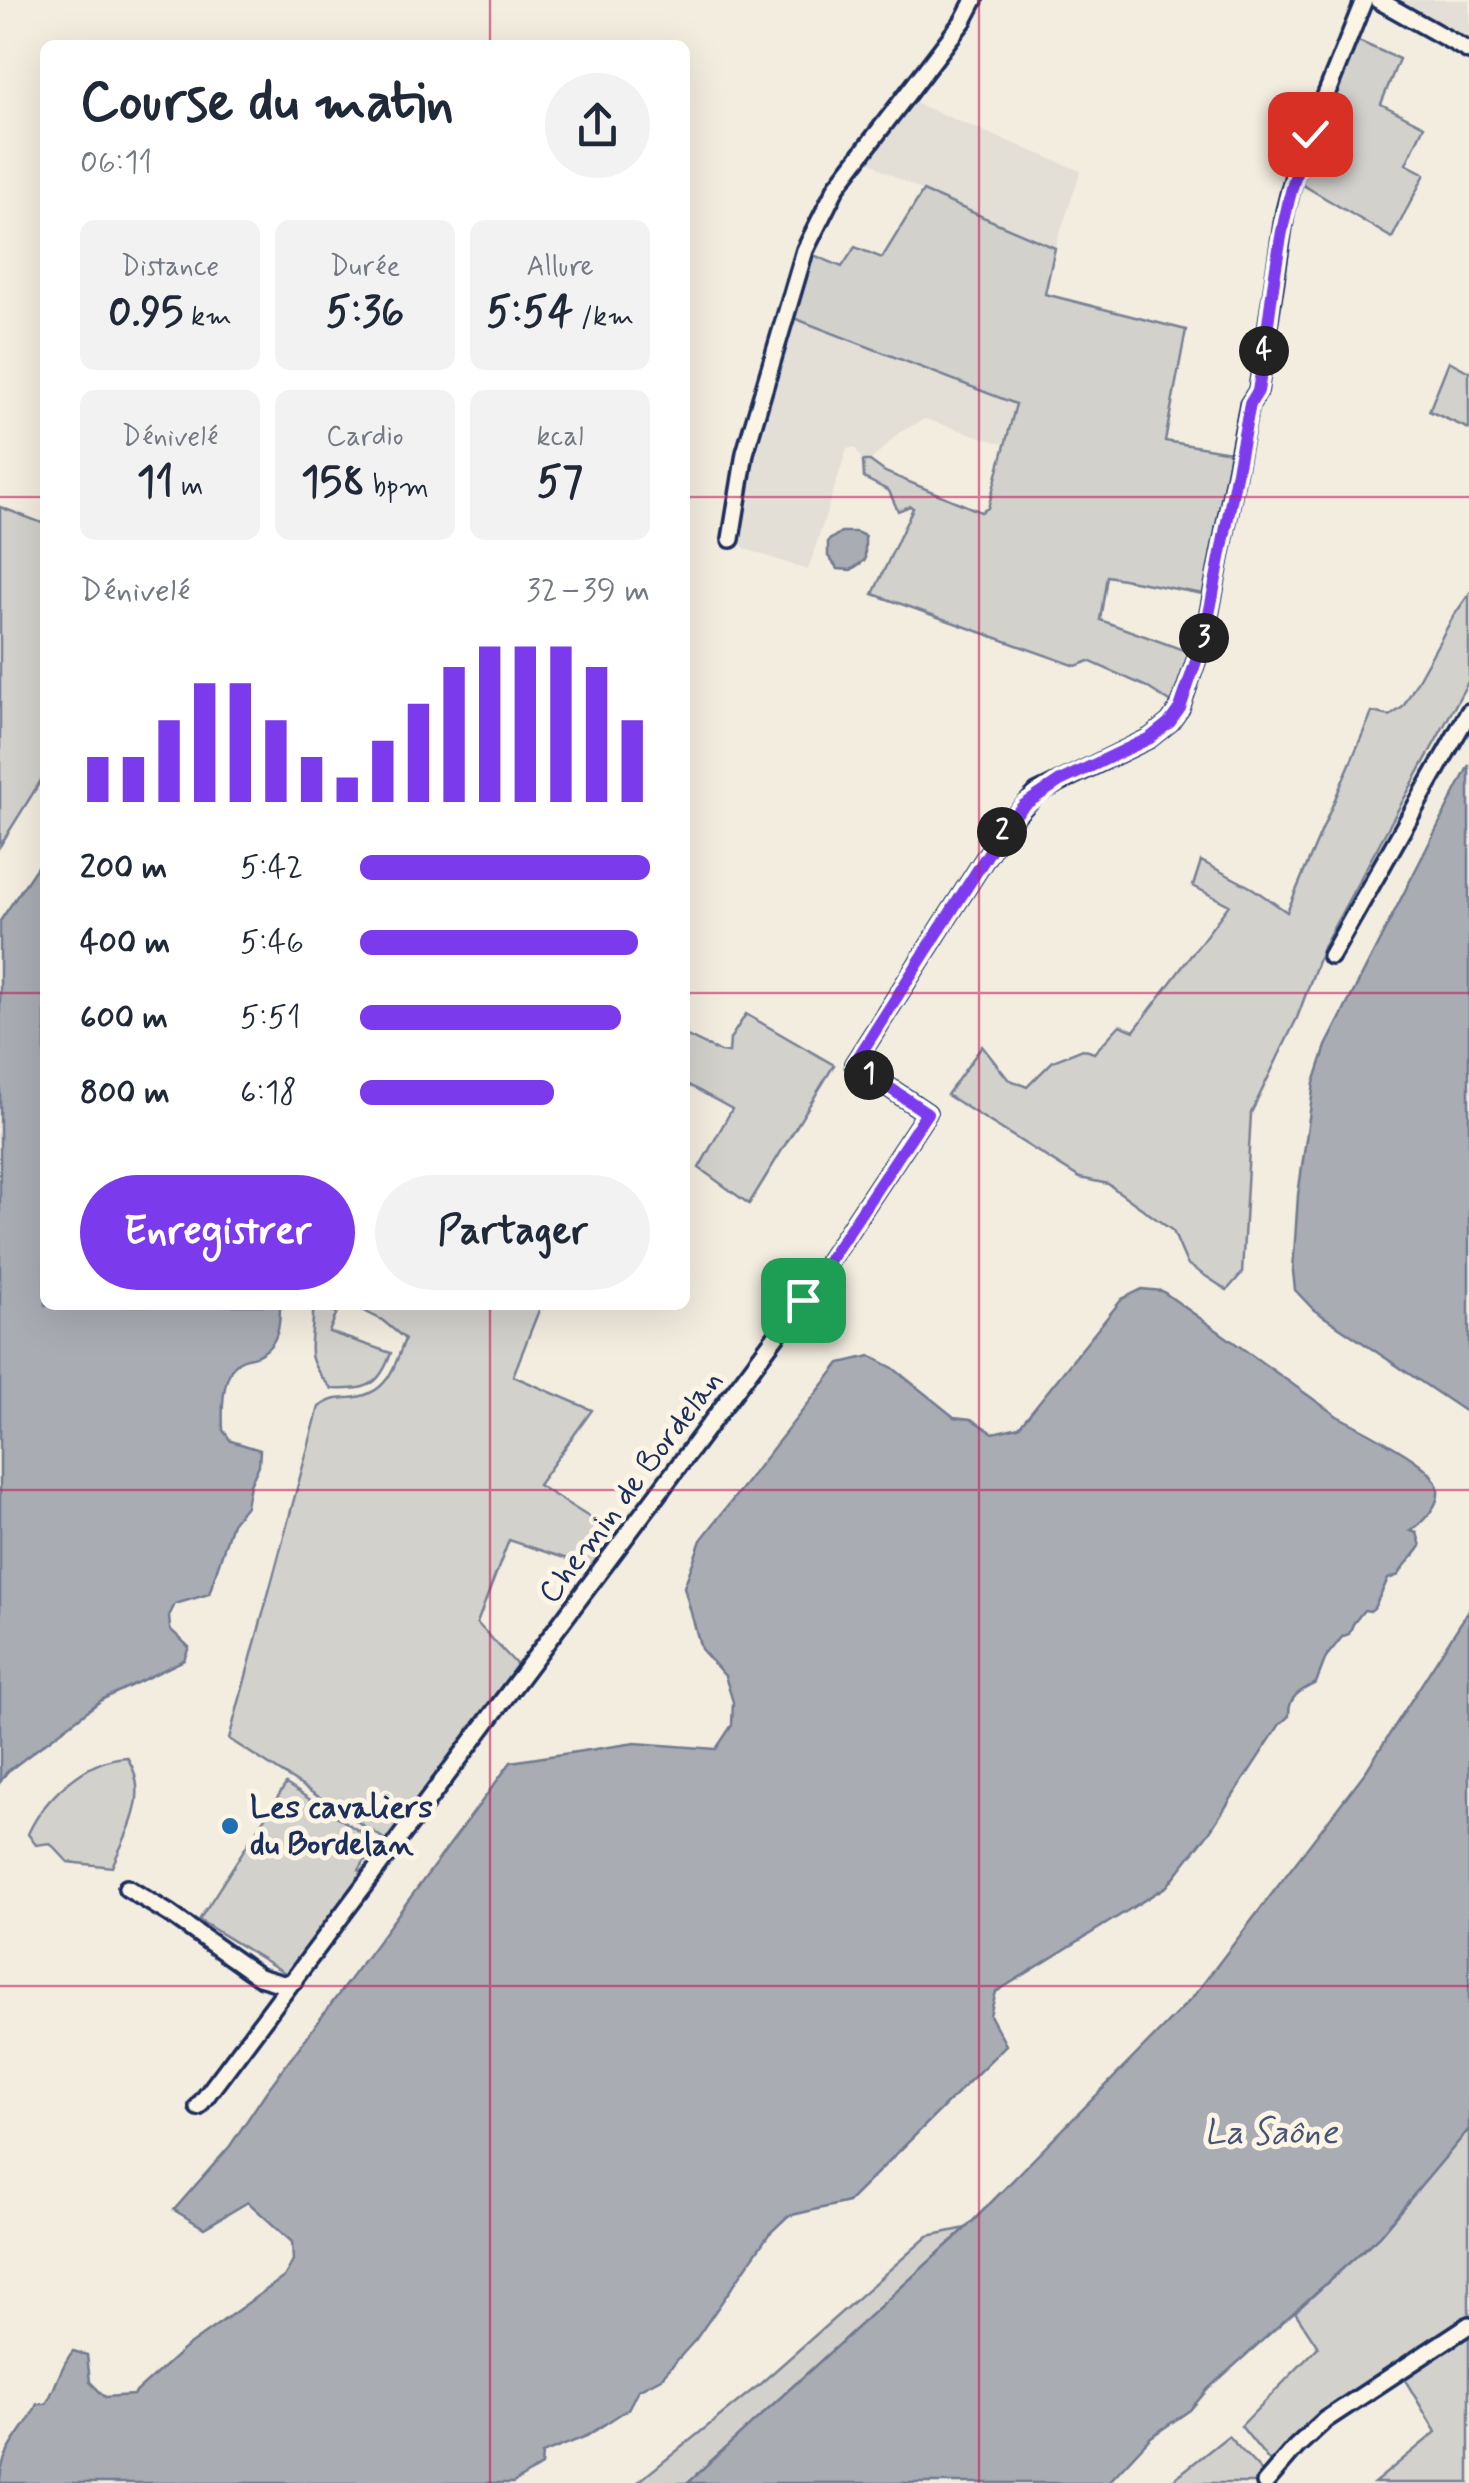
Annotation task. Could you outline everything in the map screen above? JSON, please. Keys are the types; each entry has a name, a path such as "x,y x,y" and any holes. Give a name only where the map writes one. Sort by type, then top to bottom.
{"street":[{"path":"731,539 746,453 805,250 837,186 963,21 974,0"},
{"name":"Chemin de Bordelan","path":"198,2108 793,1315 927,1113 854,1064 1007,824 1037,793 1150,738 1180,708 1205,635 1250,404 1258,391 1285,212 1295,172 1364,0"},
{"path":"1378,0 1469,51"},
{"path":"1331,956 1469,712"},
{"path":"127,1888 258,1977 284,1984 294,1981"},
{"path":"1266,2483 1296,2446 1326,2420 1469,2325"}],"shaded area":[{"path":"1360,0 1469,0 1469,64 1359,1"},
{"path":"1356,40 1399,59 1381,104 1424,126 1406,164 1425,174 1392,238 1298,182"},
{"path":"900,97 1081,171 1055,248 923,191 882,170 858,151"},
{"path":"923,191 1055,248 1045,294 1186,330 1165,441 1237,453 1203,594 1107,576 1100,620 1189,652 1172,703 1089,661 1076,666 873,594 913,508 898,511 889,491 864,478 863,461 981,512 988,508 1016,404 791,317 811,254 842,267 855,247 882,258"},
{"path":"779,313 1017,400 1003,444 925,419 899,433 870,461 862,461 855,447 847,449 808,570 748,550 730,537"},
{"path":"1449,361 1469,372 1469,429 1429,411"},
{"path":"0,507 40,522 40,782 0,846"},
{"path":"1469,594 1469,680 1324,945 1297,1018 1251,1113 1242,1273 1227,1290 1187,1264 1173,1231 1108,1184 1080,1178 947,1095 982,1046 1008,1079 1027,1087 1053,1061 1083,1049 1094,1053 1120,1025 1134,1031 1229,905 1193,886 1201,861 1287,912 1372,712 1390,716 1403,707"},
{"path":"746,1014 834,1065 749,1204 699,1168 732,1109 690,1086 690,1037 729,1053 730,1039"},
{"path":"313,1310 338,1310 329,1332 391,1353 376,1380 354,1389 332,1389 312,1357"},
{"path":"362,1310 539,1310 513,1376 592,1410 538,1485 616,1534 592,1567 509,1540 477,1623 518,1666 389,1842 229,1739 319,1407 372,1392 387,1379 405,1339"},
{"path":"127,1757 134,1771 137,1798 112,1867 68,1862 50,1843 36,1845 28,1834 56,1794 96,1765"},
{"path":"286,1784 376,1842 359,1870 370,1877 296,1972 287,1974 199,1920"},
{"path":"1469,2129 1469,2483 1374,2483 1436,2432 1398,2368 1274,2467 1241,2426 1318,2347 1295,2312 1379,2236"},
{"path":"966,2228 687,2483 637,2483 760,2384 928,2236"},
{"path":"1228,2436 1265,2475 1256,2483 1169,2483"}],"water":[{"path":"841,532 865,536 865,560 851,570 838,569 828,556 828,541"},
{"path":"1469,765 1469,1414 1314,1310 1295,1290 1293,1271 1298,1195 1314,1083 1326,1046"},
{"path":"40,862 40,1310 280,1312 271,1345 238,1362 228,1375 223,1430 231,1441 260,1450 259,1465 246,1506 232,1523 209,1594 175,1604 169,1616 170,1629 189,1647 184,1660 103,1699 7,1772 0,1782 0,921"},
{"path":"1142,1289 1162,1291 1337,1416 1413,1459 1433,1477 1438,1496 1434,1507 1411,1531 1417,1533 1421,1546 1399,1575 1388,1579 1374,1608 1364,1610 1349,1634 1326,1657 1316,1683 1293,1699 1289,1716 1167,1886 996,1992 990,2015 1006,2045 848,2202 788,2216 769,2234 696,2339 661,2378 638,2390 628,2409 587,2436 542,2454 541,2466 513,2483 0,2483 8,2451 37,2404 46,2404 73,2351 87,2355 90,2382 105,2397 133,2395 185,2348 284,2277 293,2261 292,2242 248,2202 204,2228 174,2210 230,2146 511,1762 635,1743 716,1749 732,1725 733,1702 725,1676 701,1649 684,1587 701,1540 840,1363 870,1356 893,1368 954,1417 971,1419 993,1433 1019,1427 1122,1299"},
{"name":"La Saône","path":"1469,1610 1469,2129 1379,2236 1208,2389 1190,2410 1151,2437 1108,2483 687,2483 966,2228 1193,1997 1366,1771"}],"place":[{"name":"Les cavaliers du Bordelan","path":"230,1826"}],"route":[{"path":"803,1300 927,1113 854,1064 969,882 1007,824 1037,793 1150,738 1180,708 1205,635 1250,404 1258,391 1285,212 1310,134"}]}
